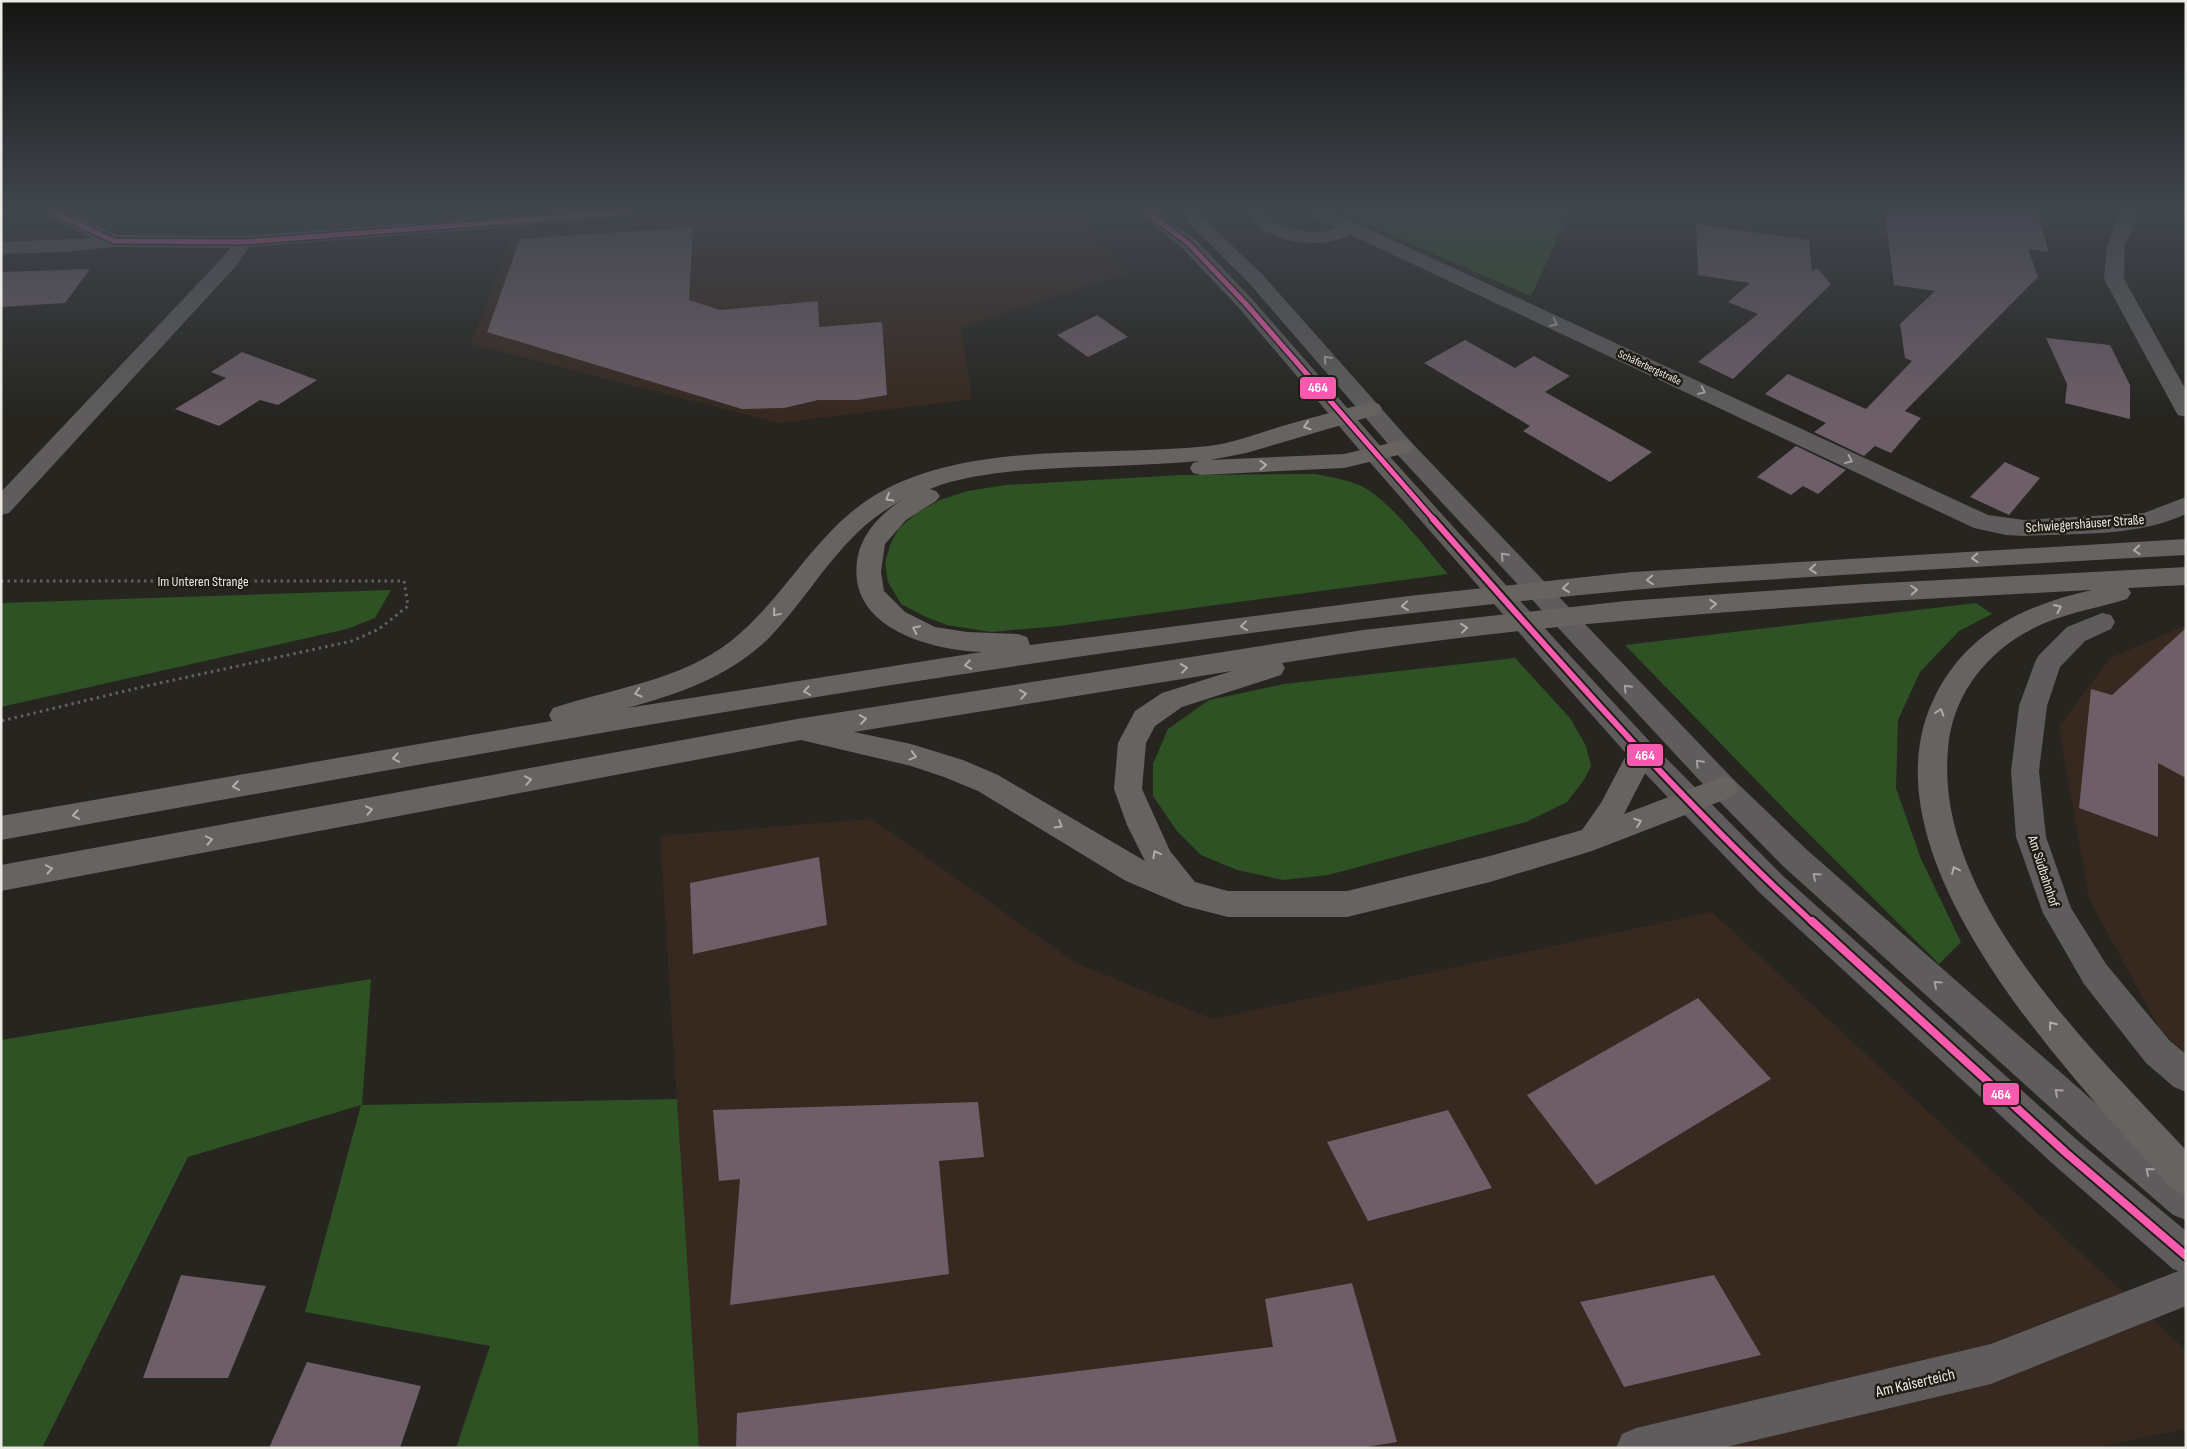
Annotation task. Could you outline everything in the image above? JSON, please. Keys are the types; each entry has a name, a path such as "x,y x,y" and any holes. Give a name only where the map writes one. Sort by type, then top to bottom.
{"highway":[{"path":"444,749 672,684 709,669 740,648 773,616 836,538 864,513 893,495 924,481 997,466 1212,453 1251,444 1371,409"},
{"path":"1085,646 971,643 916,630 887,612 870,586 869,563 873,544 887,524 908,506 934,492 972,482 1000,477 1344,462 1402,447"},
{"path":"1,828 444,749 1085,646 1345,613 1615,582 1963,558 2186,547"},
{"path":"1,878 797,730 1364,640 1626,610 1865,592 2186,577"},
{"path":"2186,577 2069,603 2002,634 1975,657 1952,685 1941,707 1932,742 1936,810 1950,860 1976,914 2009,967 2045,1017 2107,1113 2186,1177"},
{"path":"1185,893 1159,860 1142,825 1128,789 1132,743 1145,719 1172,700 1364,640"},
{"path":"797,730 911,755 953,768 988,783 1137,872 1185,893 1228,904 1347,904 1490,869 1592,839 1724,788"},
{"path":"1592,839 1610,811 1642,752"}],"street":[{"path":"1,507 213,280"},
{"path":"1223,280 1375,454 1642,752 1771,884 2065,1152 2186,1256"},
{"path":"1257,280 1371,409 1402,447 1724,788 1795,858 2107,1113 2186,1202"},
{"name":"Schäferbergstraße","path":"1462,280 1982,522"},
{"path":"2114,280 2186,410"},
{"name":"Schwiegershäuser Straße","path":"1982,522 2006,527 2024,528 2144,521 2162,516 2186,505"},
{"name":"Am Südbahnhof","path":"2102,622 2076,634 2048,662 2033,706 2024,771 2031,837 2058,913 2095,974 2158,1052 2186,1076"},
{"name":"Am Kaiserteich","path":"1636,1448 1991,1364 2186,1287"}],"path":[{"name":"Im Unteren Strange","path":"1,581 404,580 408,606 379,629 352,641 142,687 1,721"}],"shaded area":[{"path":"496,280 1108,280 961,327 972,399 779,423 471,344"},
{"path":"2186,625 2186,1054 2159,1028 2089,899 2059,727 2110,658"},
{"path":"872,819 1076,963 1213,1019 1712,912 2186,1350 2186,1429 2094,1448 699,1448 660,836"}],"green space":[{"path":"1493,280 1539,280 1531,296"},
{"path":"1315,474 1348,481 1371,492 1395,512 1448,574 1059,626 991,632 947,625 926,617 901,604 888,582 885,563 890,545 899,528 917,513 940,500 968,491 1006,485 1181,475"},
{"path":"391,590 375,618 347,629 1,707 1,603"},
{"path":"1976,603 1992,614 1959,631 1920,672 1898,720 1896,788 1921,859 1961,942 1939,964 1792,817 1625,645"},
{"path":"1515,658 1570,718 1586,746 1591,766 1584,780 1567,802 1526,822 1328,875 1283,880 1237,870 1201,855 1177,831 1153,796 1153,764 1168,729 1209,700 1284,684"},
{"path":"371,979 362,1105 677,1099 699,1448 456,1448 490,1346 305,1312 361,1105 188,1157 42,1448 1,1448 1,1040"}],"building":[{"path":"1,280 82,280 65,303 1,307"},
{"path":"506,280 690,280 689,300 720,310 818,301 819,327 882,322 887,395 857,400 818,400 784,408 742,409 487,332"},
{"path":"1728,280 1827,280 1831,284 1733,379 1698,362 1758,314 1728,302 1750,283"},
{"path":"1893,280 2035,280 1905,411 1921,418 1891,453 1875,446 1864,456 1814,432 1826,423 1765,394 1788,374 1866,409 1912,361 1905,358 1900,324 1935,291 1894,285"},
{"path":"1097,315 1128,337 1088,357 1057,335"},
{"path":"2046,338 2110,345 2130,385 2130,419 2065,403 2067,384"},
{"path":"1465,340 1515,368 1534,356 1570,376 1545,392 1652,452 1610,482 1523,431 1530,426 1424,363"},
{"path":"242,352 317,380 278,405 260,400 219,426 175,409 226,378 211,372"},
{"path":"1796,446 1846,470 1818,494 1803,486 1791,495 1757,477"},
{"path":"2005,462 2040,478 2009,515 1970,497"},
{"path":"2186,628 2186,778 2158,763 2158,837 2079,808 2091,689 2112,695"},
{"path":"819,857 827,925 693,954 690,883"},
{"path":"1698,998 1771,1079 1596,1185 1527,1095"},
{"path":"978,1102 984,1157 939,1161 949,1274 730,1305 740,1179 719,1181 713,1110"},
{"path":"1448,1110 1492,1188 1368,1221 1327,1142"},
{"path":"181,1275 266,1286 228,1378 143,1378"},
{"path":"1714,1275 1761,1355 1624,1387 1580,1302"},
{"path":"1352,1283 1397,1442 1359,1448 736,1448 737,1413 1273,1347 1265,1299"},
{"path":"307,1362 421,1386 400,1448 269,1448"}],"transit line":[{"name":"464","path":"1223,280 1552,653 1642,752 1771,884 2065,1152 2186,1256"}]}
